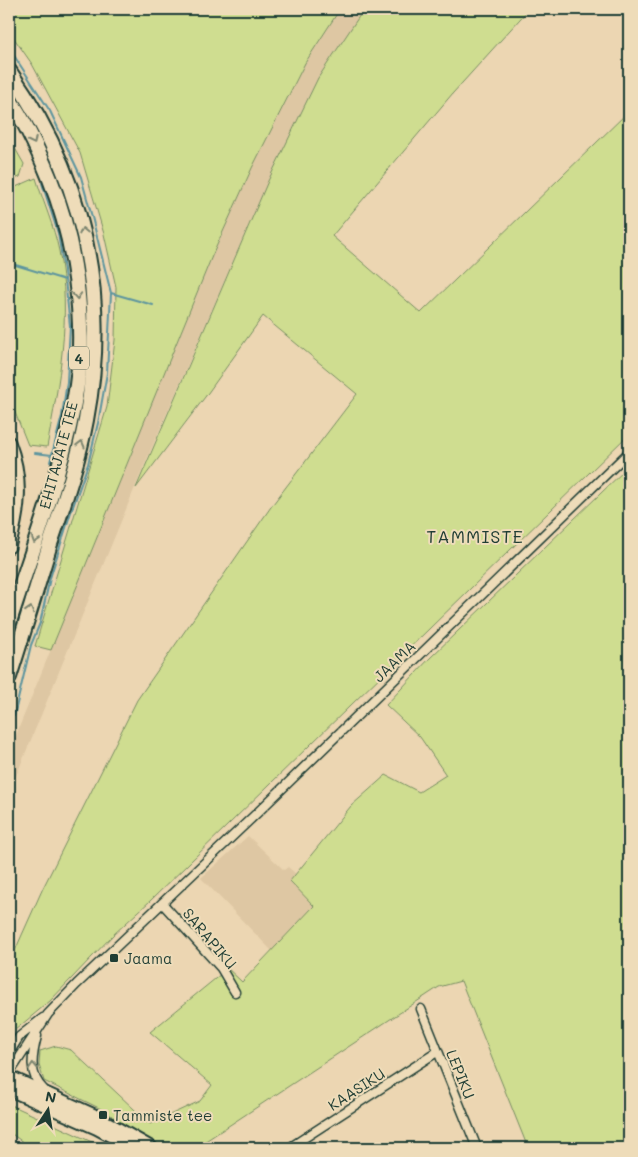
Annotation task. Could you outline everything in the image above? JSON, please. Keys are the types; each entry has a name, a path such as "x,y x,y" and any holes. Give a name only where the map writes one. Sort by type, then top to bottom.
{"highway":[{"name":"EHITAJATE TEE","path":"9,72 25,94 61,161 80,219 88,254 92,285 95,344 93,377 80,447 9,677"},
{"name":"EHITAJATE TEE","path":"9,98 33,140 44,164 65,222 74,269 79,321 77,383 71,415 49,497 9,622"}],"main road":[{"path":"9,1075 101,1120 151,1148"},
{"path":"9,1088 97,1128 134,1148"}],"street":[{"path":"9,442 15,459 18,480 18,507 9,546"},
{"name":"JAAMA","path":"9,1075 48,1014 76,984 162,904 629,452"},
{"name":"SARAPIKU","path":"162,904 222,968 236,992"},
{"name":"LEPIKU","path":"421,1009 476,1148"},
{"name":"JAAMA","path":"9,1052 12,1045 34,1024 48,1014"},
{"name":"JAAMA","path":"38,1029 32,1067 37,1083 52,1096"},
{"name":"KAASIKU","path":"290,1148 438,1052"}],"shaded area":[{"path":"340,9 364,9 318,78 268,181 143,468 9,793 9,752 212,256 252,168 305,63"},
{"path":"248,836 284,870 288,867 296,874 290,881 314,906 272,951 201,878"}],"green space":[{"path":"9,9 340,9 305,63 252,168 212,256 51,650 35,646 107,407 115,340 116,287 104,234 80,153 32,64 9,31"},
{"path":"364,9 529,9 453,93 332,236 421,313 629,111 629,434 113,935 50,1001 9,1035 9,964 43,888 137,700 273,504 357,394 263,316 136,488 268,181 318,78"},
{"path":"9,138 24,164 20,177 9,181"},
{"path":"36,178 57,242 63,275 64,324 62,349 47,447 28,445 12,405 9,402 9,190"},
{"path":"629,466 629,1148 528,1148 461,981 439,987 195,1148 161,1148 101,1109 44,1081 39,1065 40,1051 56,1046 71,1050 150,1124 200,1101 212,1085 150,1032 221,974 225,966 242,982 314,906 290,881 351,806 386,775 419,792 446,775 420,737 386,705 430,658"},
{"path":"9,1104 105,1148 31,1148 9,1132"}],"waterway":[{"path":"9,48 50,111 81,177 111,293 107,373 98,423 88,464 50,578 40,623 31,645 14,716"},
{"path":"42,183 58,233 70,326 67,382 62,416 50,462"},
{"path":"9,263 65,280"},
{"path":"111,293 153,305"},
{"path":"35,453 52,455"}],"place":[{"name":"Jaama","path":"114,958"},
{"name":"Tammiste tee","path":"103,1115"}],"district":[{"name":"TAMMISTE","path":"475,536"}]}
